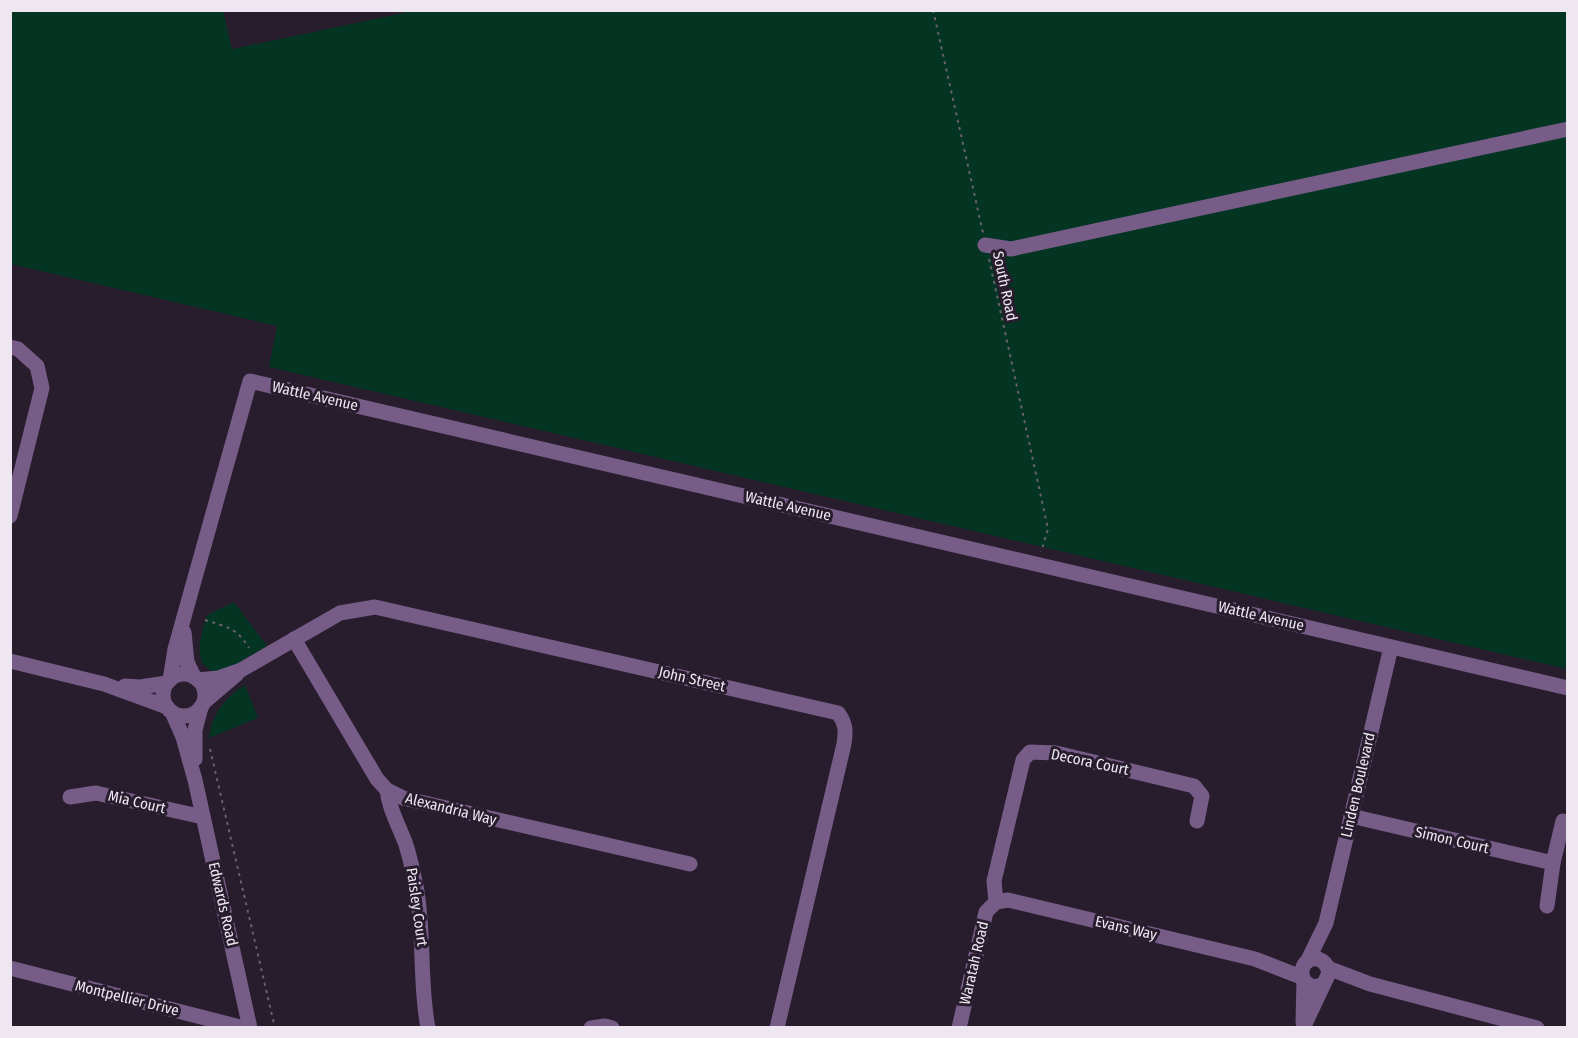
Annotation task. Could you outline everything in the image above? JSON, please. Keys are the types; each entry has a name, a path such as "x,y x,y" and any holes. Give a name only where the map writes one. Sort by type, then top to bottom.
{"street":[{"path":"985,245 1011,249 1568,129"},
{"path":"10,347 18,349 37,366 42,388 12,499 10,516"},
{"name":"Wattle Avenue","path":"169,682 175,649 250,381 1568,688"},
{"name":"John Street","path":"203,705 241,670 294,639 340,613 375,607 838,713 844,721 846,732 844,744 777,1028"},
{"name":"Wattle Avenue","path":"184,620 187,662 196,678"},
{"name":"Alexandria Way","path":"294,639 377,779 387,790 412,801 690,864"},
{"name":"Linden Boulevard","path":"1326,924 1391,647"},
{"path":"10,661 105,684 178,715 191,715 203,705 204,690 196,678 182,675 169,682 140,687 105,684"},
{"name":"John Street","path":"196,678 218,678 241,670"},
{"path":"169,682 163,695 169,710"},
{"name":"Edwards Road","path":"195,780 195,730 203,705"},
{"name":"Edwards Road","path":"169,710 183,737 195,780 250,1028"},
{"name":"Decora Court","path":"996,902 994,881 1023,760 1030,752 1056,753 1194,786 1202,796 1197,821"},
{"name":"Paisley Court","path":"387,790 388,801 406,844 416,886 423,941 423,1002 429,1028"},
{"name":"Mia Court","path":"70,797 96,793 203,817"},
{"name":"Simon Court","path":"1351,816 1553,863"},
{"path":"1547,906 1553,863 1563,821"},
{"name":"Evans Way","path":"996,902 1008,900 1304,970"},
{"name":"Waratah Road","path":"959,1028 986,912 996,902"},
{"path":"1303,1028 1304,970 1326,924"},
{"path":"1303,1028 1326,975 1326,924"},
{"path":"1304,970 1318,959 1326,975"},
{"name":"Montpellier Drive","path":"10,968 244,1028"},
{"path":"1304,970 1312,987 1326,975"},
{"path":"1326,975 1370,984 1502,1023 1538,1028"},
{"path":"591,1028 597,1026 612,1028"}],"path":[{"name":"South Road","path":"933,10 1048,529 1037,564"},
{"path":"205,620 230,628 241,635 256,661"},
{"path":"209,745 275,1028"}],"green space":[{"path":"418,10 1567,11 1567,669 269,367 277,326 11,264 11,11 223,11 232,49"},
{"path":"234,602 267,646 230,668 214,672 206,667 200,656 203,627 207,615"},
{"path":"245,685 258,718 209,738 216,714 231,695"}]}
